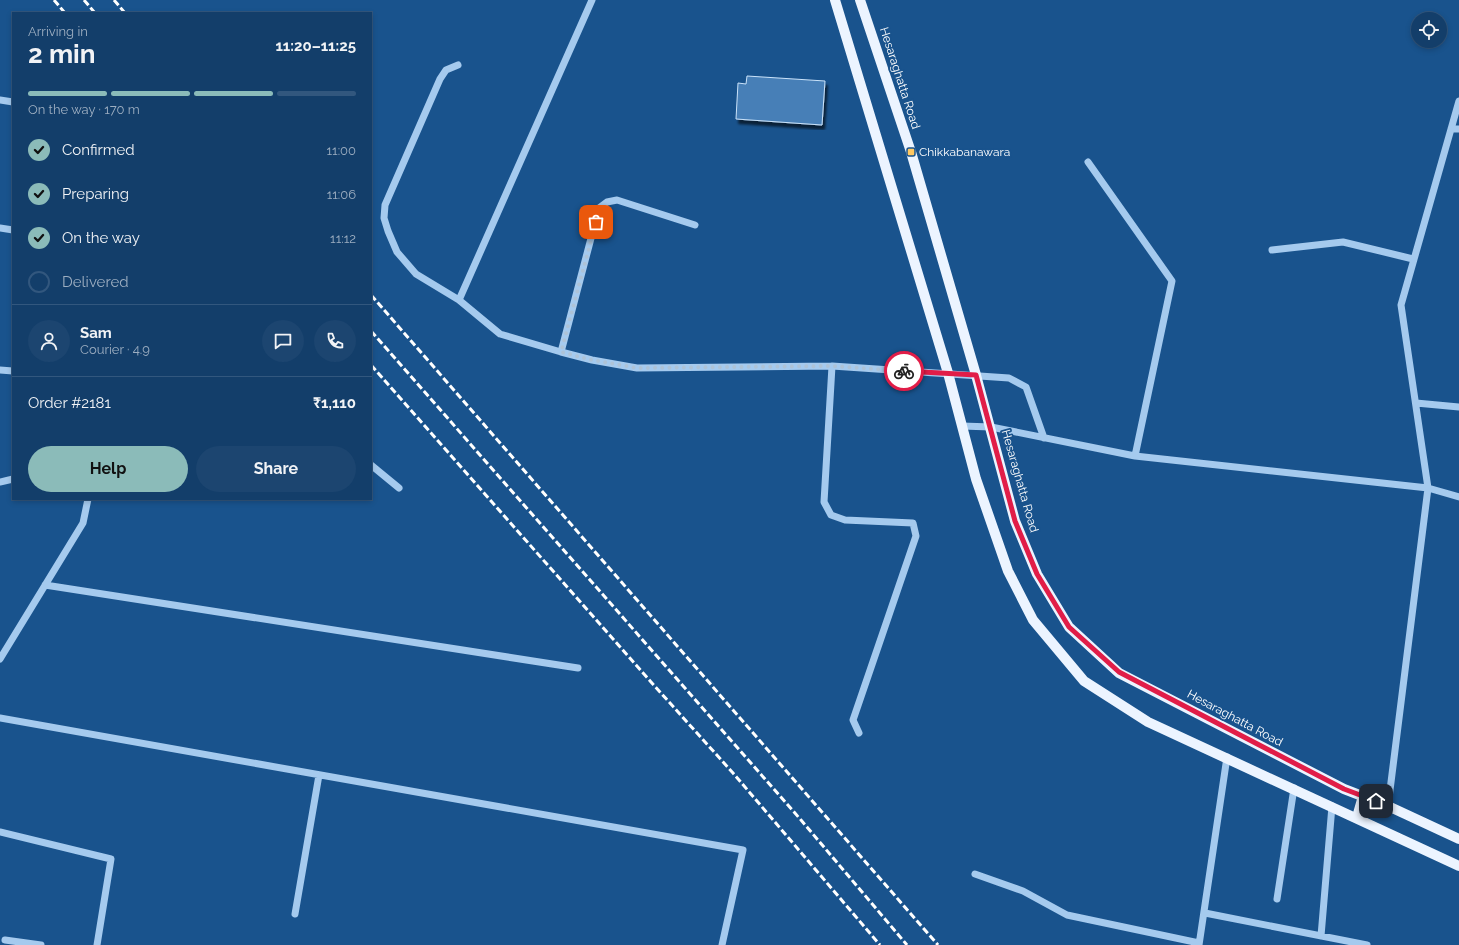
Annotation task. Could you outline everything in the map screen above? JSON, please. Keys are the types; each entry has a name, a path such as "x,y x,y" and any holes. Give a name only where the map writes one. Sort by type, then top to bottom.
{"main road":[{"path":"835,0 948,373 976,479 1008,572 1033,620 1084,681 1148,722 1357,817 1459,866"},
{"name":"Hesaraghatta Road","path":"860,0 911,152 991,427 1015,521 1037,574 1069,627 1119,672 1344,789 1388,806 1459,839"},
{"path":"1357,817 1363,796"}],"street":[{"path":"459,300 592,0"},
{"path":"458,65 446,70 440,79 385,205 384,218 388,231 398,252 416,274 459,300 500,334 592,360 637,368 832,366 1009,378 1026,387 1044,438"},
{"path":"0,100 12,102"},
{"path":"1388,806 1428,488 1400,305 1459,101"},
{"path":"1451,129 1459,129"},
{"path":"1088,162 1172,281 1135,456"},
{"path":"561,352 600,208 607,202 617,200 695,225"},
{"path":"0,228 12,230"},
{"path":"1272,250 1343,242 1413,259"},
{"path":"832,366 824,502 831,515 845,520 913,523 916,536 853,720 859,733"},
{"path":"0,370 12,371"},
{"path":"1416,403 1459,407"},
{"path":"962,426 991,427 1135,456 1428,488 1459,497"},
{"path":"372,466 399,488"},
{"path":"0,482 12,478"},
{"path":"0,659 83,523 88,500"},
{"path":"46,585 578,668"},
{"path":"0,718 743,850 722,945"},
{"path":"975,874 1022,891 1067,915 1199,944 1205,913 1227,757"},
{"path":"295,914 319,775"},
{"path":"1277,899 1294,788"},
{"path":"1321,936 1332,806"},
{"path":"0,832 111,859 97,945"},
{"path":"1205,913 1367,945"},
{"path":"5,940 41,945"}],"building":[{"path":"747,76 825,81 822,125 736,119 738,83 746,84"}],"railway":[{"path":"54,0 64,12"},
{"path":"84,0 94,12"},
{"path":"114,0 124,12"},
{"path":"372,296 938,945"},
{"path":"372,332 801,820 907,945"},
{"path":"372,366 733,773 880,945"}],"way so far":[{"path":"596,222 561,352 592,360 637,368 832,366 904,371"}],"place":[{"name":"Chikkabanawara","path":"911,152"}],"route":[{"path":"904,371 976,375 1015,521 1037,574 1069,627 1119,672 1344,789 1376,801"}]}
